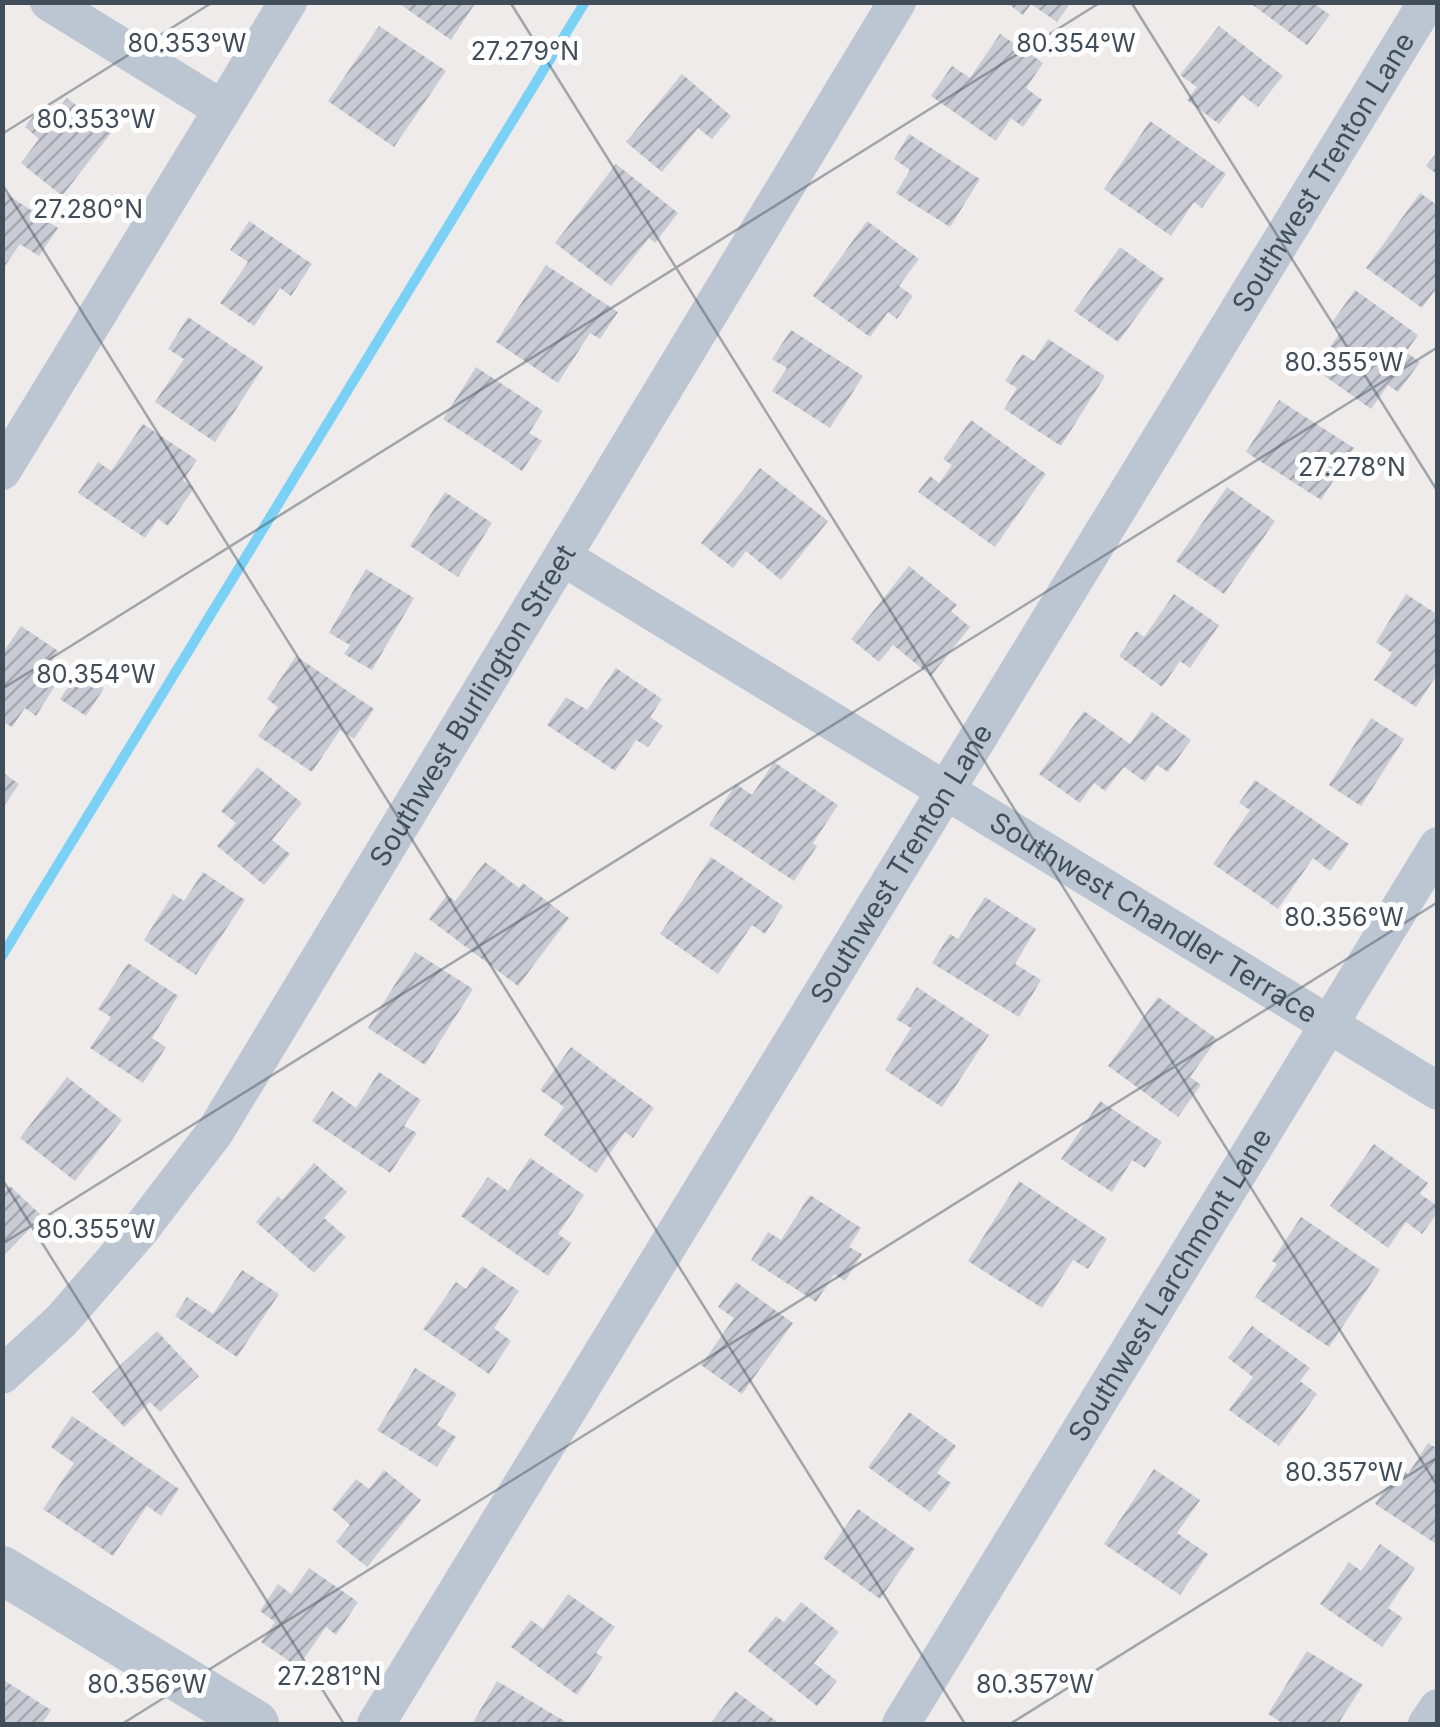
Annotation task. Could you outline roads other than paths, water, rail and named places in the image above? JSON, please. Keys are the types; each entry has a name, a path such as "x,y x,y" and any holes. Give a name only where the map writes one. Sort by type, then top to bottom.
{"street":[{"path":"49,2 222,108"},
{"path":"2,471 288,2"},
{"name":"Southwest Burlington Street","path":"2,1375 61,1321 107,1269 215,1132 897,2"},
{"name":"Southwest Trenton Lane","path":"376,1724 1427,2"},
{"name":"Southwest Chandler Terrace","path":"563,557 1438,1090"},
{"name":"Southwest Larchmont Lane","path":"901,1724 1438,846"},
{"path":"2,1570 255,1724"},
{"path":"1427,1724 1438,1708"}],"waterway":[{"path":"2,956 585,2"}]}
